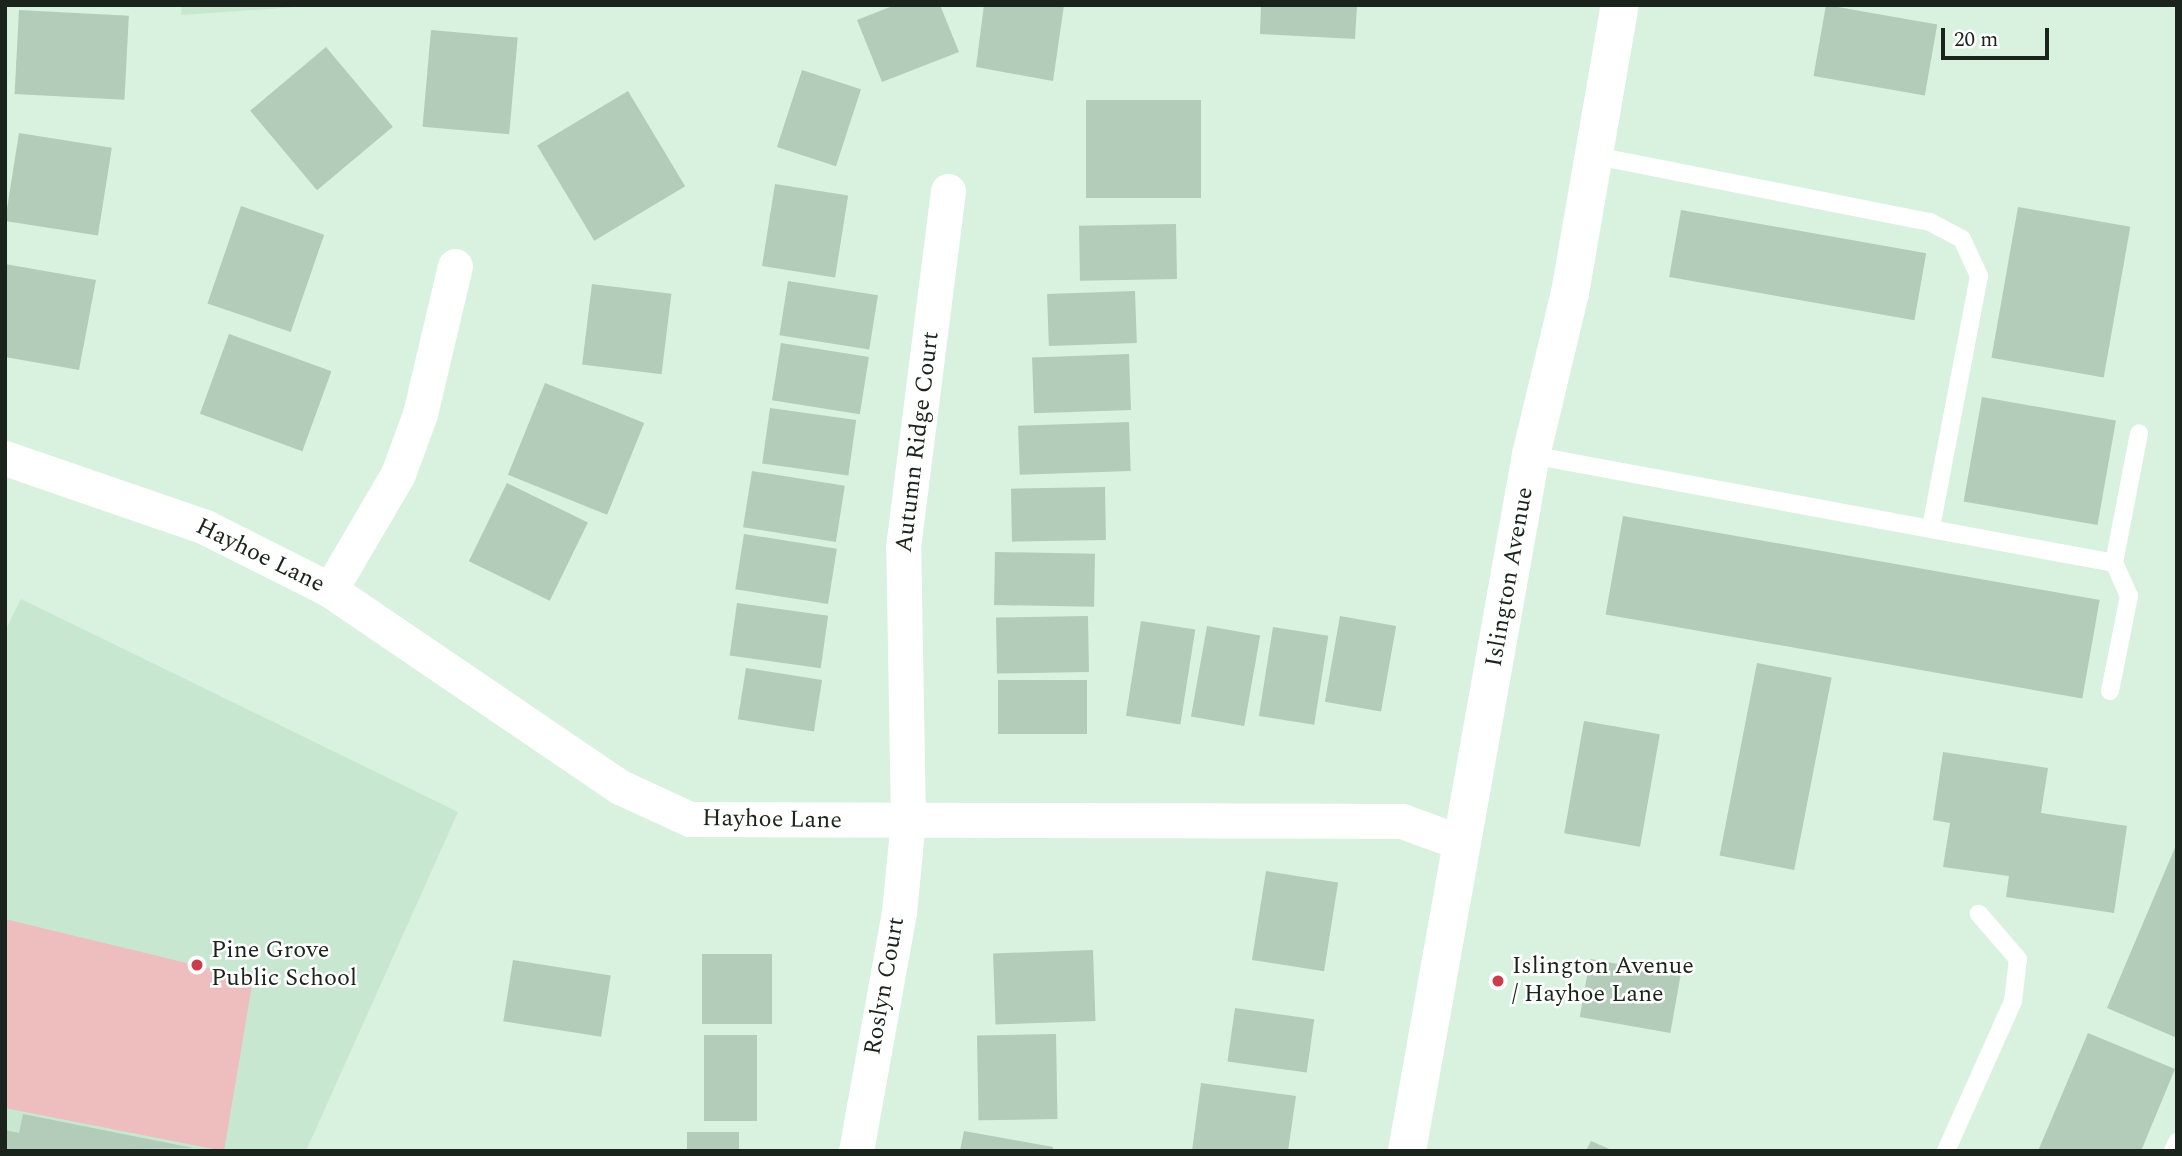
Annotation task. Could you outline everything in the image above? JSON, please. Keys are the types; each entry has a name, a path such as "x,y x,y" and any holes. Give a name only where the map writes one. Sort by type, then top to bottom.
{"main road":[{"name":"Islington Avenue","path":"1406,1151 1531,455 1596,156 1620,5"}],"street":[{"name":"Autumn Ridge Court","path":"908,820 903,547 948,191"},
{"path":"330,590 398,474 420,414 455,266"},
{"name":"Hayhoe Lane","path":"5,458 205,527 330,590 620,786 667,811 714,822 1402,821 1462,843"},
{"name":"Roslyn Court","path":"856,1151 899,912 908,820"}],"lane":[{"path":"1596,156 1930,222 1962,239 1979,276 1931,528"},
{"path":"2110,691 2129,596 2114,563 2139,433"},
{"path":"1531,455 2114,563"},
{"path":"1946,1151 2013,1001 2018,960 1979,914"},
{"path":"2173,1151 2177,1142"}],"shaded area":[{"path":"182,5 325,5 181,15"},
{"name":"Pine Grove Public School","path":"21,599 458,812 306,1151 5,1151 5,631"},
{"path":"5,919 253,979 224,1151 5,1108"}],"building":[{"path":"895,5 940,5 959,52 882,82 857,20"},
{"path":"984,5 1064,5 1053,81 976,67"},
{"path":"1261,5 1357,5 1355,39 1260,34"},
{"path":"1826,5 1937,25 1925,96 1813,76"},
{"path":"19,10 129,16 124,100 15,94"},
{"path":"431,30 518,38 509,134 423,127"},
{"path":"326,47 393,127 317,190 250,111"},
{"path":"802,70 861,89 836,166 777,147"},
{"path":"628,91 685,186 594,241 537,146"},
{"path":"1086,100 1201,100 1201,198 1086,198"},
{"path":"19,133 112,148 98,236 5,221"},
{"path":"775,184 848,196 835,278 762,266"},
{"path":"241,206 324,235 291,332 207,303"},
{"path":"2018,207 2130,227 2104,377 1991,358"},
{"path":"1681,210 1926,253 1914,320 1669,277"},
{"path":"1176,224 1177,279 1080,281 1079,226"},
{"path":"5,264 96,280 79,370 5,357"},
{"path":"788,281 878,295 869,350 779,335"},
{"path":"592,284 671,294 662,374 582,364"},
{"path":"1135,291 1137,343 1049,346 1047,294"},
{"path":"229,334 331,371 302,451 200,414"},
{"path":"781,343 869,357 860,414 772,400"},
{"path":"1129,354 1131,410 1034,413 1032,357"},
{"path":"545,383 644,423 607,515 508,475"},
{"path":"1982,397 2116,421 2098,525 1964,501"},
{"path":"770,408 856,420 848,476 762,463"},
{"path":"1129,422 1131,471 1020,475 1018,426"},
{"path":"752,471 845,486 836,542 743,527"},
{"path":"507,483 588,522 550,601 469,561"},
{"path":"1105,487 1106,540 1012,542 1011,489"},
{"path":"1623,516 2100,600 2082,699 1606,614"},
{"path":"744,534 837,549 828,604 735,589"},
{"path":"995,552 1095,554 1094,607 994,605"},
{"path":"737,603 828,616 821,668 730,655"},
{"path":"1088,616 1089,672 997,674 996,618"},
{"path":"1340,616 1396,626 1381,712 1325,702"},
{"path":"1141,621 1195,630 1180,724 1126,716"},
{"path":"1207,626 1260,635 1244,726 1191,717"},
{"path":"1273,627 1328,636 1314,725 1259,716"},
{"path":"1757,663 1832,678 1794,870 1720,855"},
{"path":"746,668 822,680 814,731 738,719"},
{"path":"998,680 1087,680 1087,734 998,734"},
{"path":"1584,721 1660,734 1640,847 1564,833"},
{"path":"1943,752 2048,768 2041,813 2127,826 2114,913 2006,897 2009,876 1943,867 1950,823 1933,820"},
{"path":"2177,843 2177,1038 2107,1008"},
{"path":"1266,871 1338,882 1324,971 1252,960"},
{"path":"1093,950 1095,1021 996,1024 993,953"},
{"path":"702,954 772,954 772,1024 702,1024"},
{"path":"1590,959 1681,975 1670,1033 1580,1017"},
{"path":"513,960 611,975 601,1037 503,1021"},
{"path":"1235,1008 1314,1019 1307,1073 1227,1061"},
{"path":"2088,1033 2175,1069 2141,1151 2038,1151"},
{"path":"1056,1034 1057,1119 978,1120 977,1035"},
{"path":"704,1035 757,1035 757,1121 704,1121"},
{"path":"1201,1083 1296,1096 1288,1151 1192,1151"},
{"path":"23,1114 193,1148 5,1151 5,1130 19,1133"},
{"path":"964,1131 1053,1147 1053,1151 960,1151"},
{"path":"687,1132 739,1132 739,1151 687,1151"},
{"path":"1591,1141 1614,1151 1586,1151"}],"place":[{"name":"Pine Grove Public School","path":"197,965"},
{"name":"Islington Avenue / Hayhoe Lane","path":"1498,981"}]}
